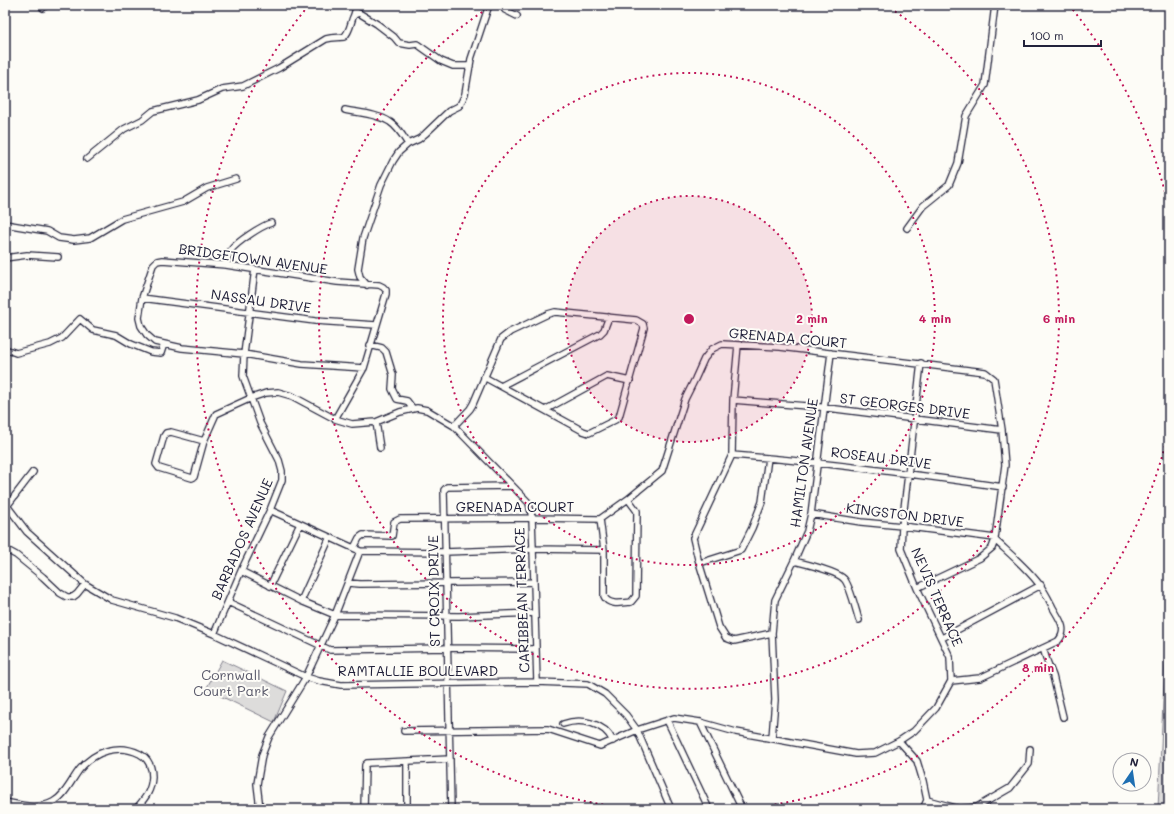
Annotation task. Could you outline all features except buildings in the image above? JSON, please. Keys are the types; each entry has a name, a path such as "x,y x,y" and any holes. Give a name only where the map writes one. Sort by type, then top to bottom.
{"street":[{"path":"88,158 124,129 142,120 153,111 198,100 222,89 243,86 279,68 326,40 344,37 349,32 350,22 357,5"},
{"path":"368,285 358,273 363,238 386,173 399,152 408,144 419,139 449,111 459,106 461,103 465,94 470,66 489,5"},
{"path":"502,5 506,10 517,16"},
{"path":"907,228 923,206 949,185 958,163 966,116 985,85 995,5"},
{"path":"354,15 359,13 377,24 394,37 399,43 410,45 417,44 441,61 453,66 470,66"},
{"path":"345,110 382,118 389,121 398,130 408,144"},
{"path":"5,224 47,231 59,238 74,240 90,238 122,219 183,202 207,188 236,179"},
{"path":"226,265 228,255 234,246 263,226 271,223"},
{"path":"5,258 27,255 58,257"},
{"name":"BRIDGETOWN AVENUE","path":"364,368 302,364 244,354 182,348 155,342 140,326 139,318 142,298 153,265 157,261 162,260 226,265 324,281 379,285 386,290 386,294 376,325"},
{"name":"BARBADOS AVENUE","path":"214,634 282,480 282,470 279,460 269,442 243,376 244,354 255,269"},
{"name":"NASSAU DRIVE","path":"142,298 250,311 315,321 376,325"},
{"path":"454,426 470,409 484,377 501,339 510,332 555,312 636,320 643,324 644,328 619,417 589,433 484,377"},
{"path":"501,386 600,334 604,330 608,318"},
{"path":"5,348 16,353 50,344 62,338 80,319 93,330 116,335 131,344 151,352 161,352 164,344"},
{"path":"335,419 364,368 376,325"},
{"name":"GRENADA COURT","path":"354,548 359,538 363,535 392,536 395,520 400,519 600,519 628,499 662,471 685,399 704,359 712,349 722,344 780,347 985,372 994,379 1006,465 995,539 992,548 980,558 917,588"},
{"path":"370,345 382,348 386,352 393,375 392,389 395,393 395,397 397,399 407,401 413,409"},
{"path":"738,345 732,400 732,455 693,538 719,626 726,638 734,641 772,633"},
{"name":"HAMILTON AVENUE","path":"772,738 775,700 772,633 775,600 807,531 811,514 831,353"},
{"name":"NEVIS TERRACE","path":"921,363 902,526 901,549 917,588 950,657 951,680"},
{"path":"545,410 607,376 630,381"},
{"name":"CARIBBEAN TERRACE","path":"204,441 171,432 166,433 156,464 157,466 159,468 192,478 194,477 204,441 216,414 266,393 287,393 335,419 352,424 376,422 400,412 417,408 427,410 454,426 529,503 532,518 537,682"},
{"name":"ST GEORGES DRIVE","path":"732,400 824,408 1002,430"},
{"path":"376,422 380,448"},
{"name":"ROSEAU DRIVE","path":"732,455 908,473 1003,487"},
{"path":"700,563 741,550 752,528 762,502 768,458"},
{"path":"6,505 33,472"},
{"name":"ST CROIX DRIVE","path":"451,809 444,490 447,486 512,486"},
{"path":"600,519 604,550 604,596 608,602 631,602 636,596 636,511 628,499"},
{"name":"RAMTALLIE BOULEVARD","path":"6,505 27,532 84,584 112,600 175,618 214,634 306,677 319,681 341,685 537,682 588,684 605,694 626,715 636,730 671,809"},
{"path":"270,510 360,551 445,552 533,549 604,550"},
{"name":"KINGSTON DRIVE","path":"811,514 995,539"},
{"path":"270,586 300,524"},
{"path":"301,601 330,537"},
{"path":"404,731 548,729 600,746 636,730 674,718 700,722 736,732 856,754 875,753 899,741 914,731 936,708 951,680 980,678 1058,641 1063,636 1063,630 1058,618 1040,585 995,539"},
{"path":"5,549 16,555 60,593 67,597 73,597 77,594 84,584"},
{"path":"260,809 257,784 262,755 269,737 306,677 335,615 360,551"},
{"path":"794,561 832,572 844,579 848,586 859,620"},
{"path":"241,572 301,601 335,615 446,616 534,613"},
{"path":"348,583 534,582"},
{"path":"942,638 1040,585"},
{"path":"228,602 330,650 447,648 536,649"},
{"path":"1043,648 1053,676 1063,717"},
{"path":"563,724 580,720 599,726 613,741"},
{"path":"667,720 709,809"},
{"path":"700,722 742,809"},
{"path":"899,741 916,761 923,781 927,800 923,809"},
{"path":"5,802 32,807 44,806 54,802 89,760 109,750 120,749 131,750 142,755 149,762 152,771 152,783 148,795 136,809"},
{"path":"927,800 961,809 977,807 1010,788 1029,764 1030,749"},
{"path":"364,809 366,763 450,759"},
{"path":"407,762 407,809"}],"green space":[{"path":"1169,575 1169,809 1158,809"},
{"name":"Cornwall Court Park","path":"222,660 287,691 274,722 206,689"}]}
